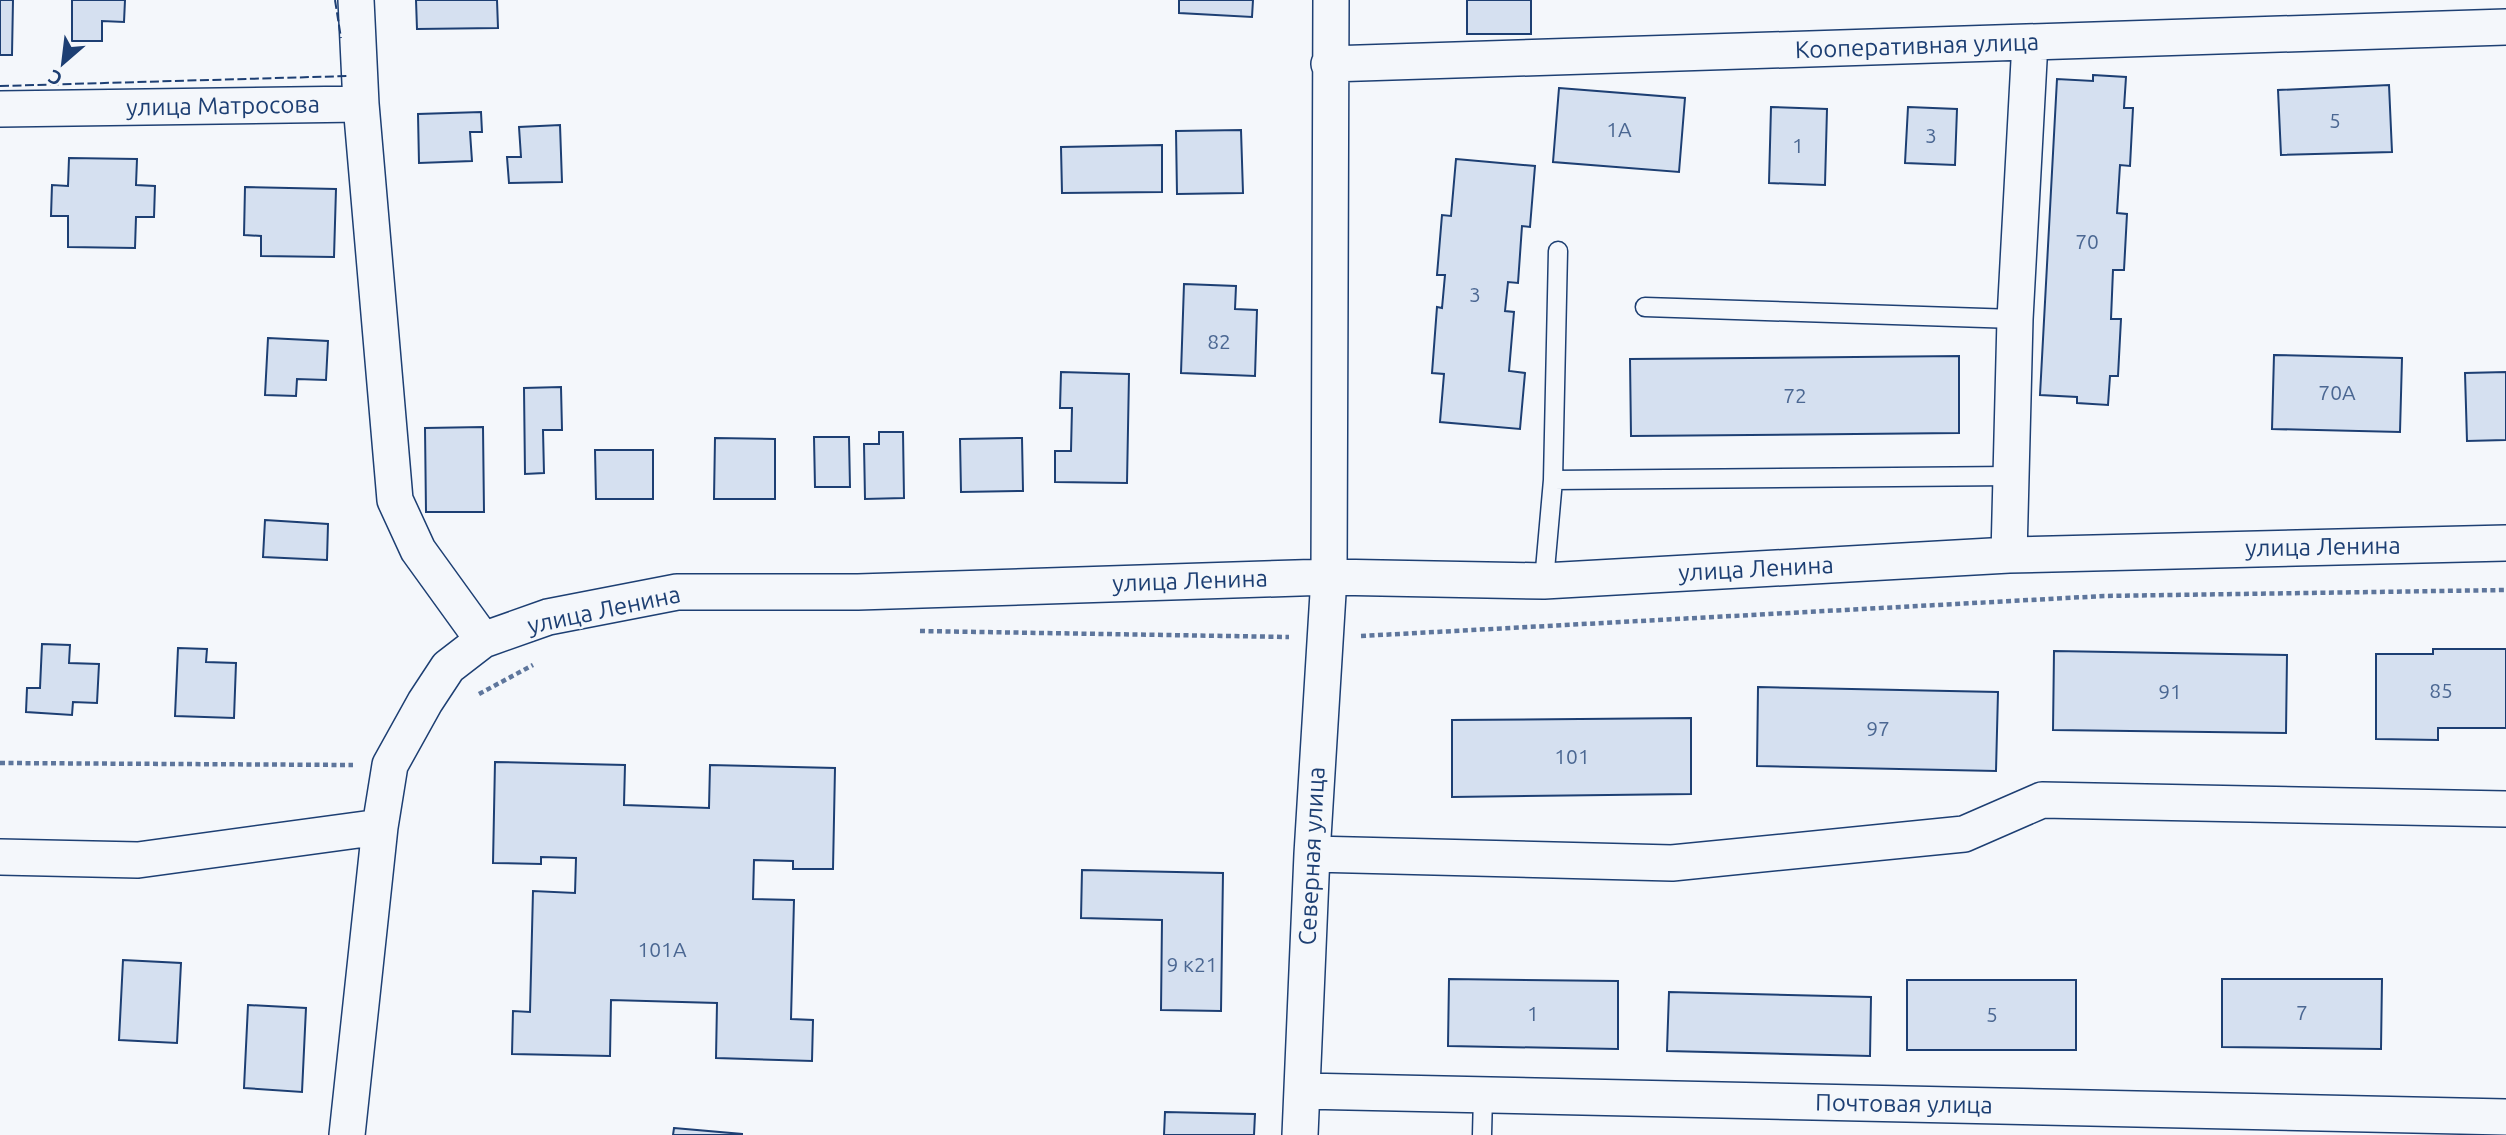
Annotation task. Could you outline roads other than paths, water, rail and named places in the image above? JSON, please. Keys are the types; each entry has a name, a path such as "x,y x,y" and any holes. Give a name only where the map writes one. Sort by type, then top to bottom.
{"street":[{"path":"356,0 361,104 395,500 418,550 482,640"},
{"name":"Северная улица","path":"1300,1135 1312,854 1329,577 1331,0"},
{"name":"Кооперативная улица","path":"1329,64 2506,27"},
{"path":"2009,555 2015,319 2030,42"},
{"name":"улица Матросова","path":"0,109 361,104"},
{"name":"улица Ленина","path":"347,1135 380,827 390,765 419,711 448,667 482,640 548,617 677,592 858,592 1329,577 1544,581 2009,555 2506,543"},
{"path":"1312,854 1672,863 1964,834 2042,800 2506,809"},
{"path":"0,857 138,860 380,827"},
{"name":"Почтовая улица","path":"1302,1091 2506,1116"}],"lane":[{"path":"1544,581 1553,480 1558,251"},
{"path":"1645,307 2015,319"},
{"path":"1553,480 2012,476"},
{"path":"1482,1135 1483,1095"}]}
